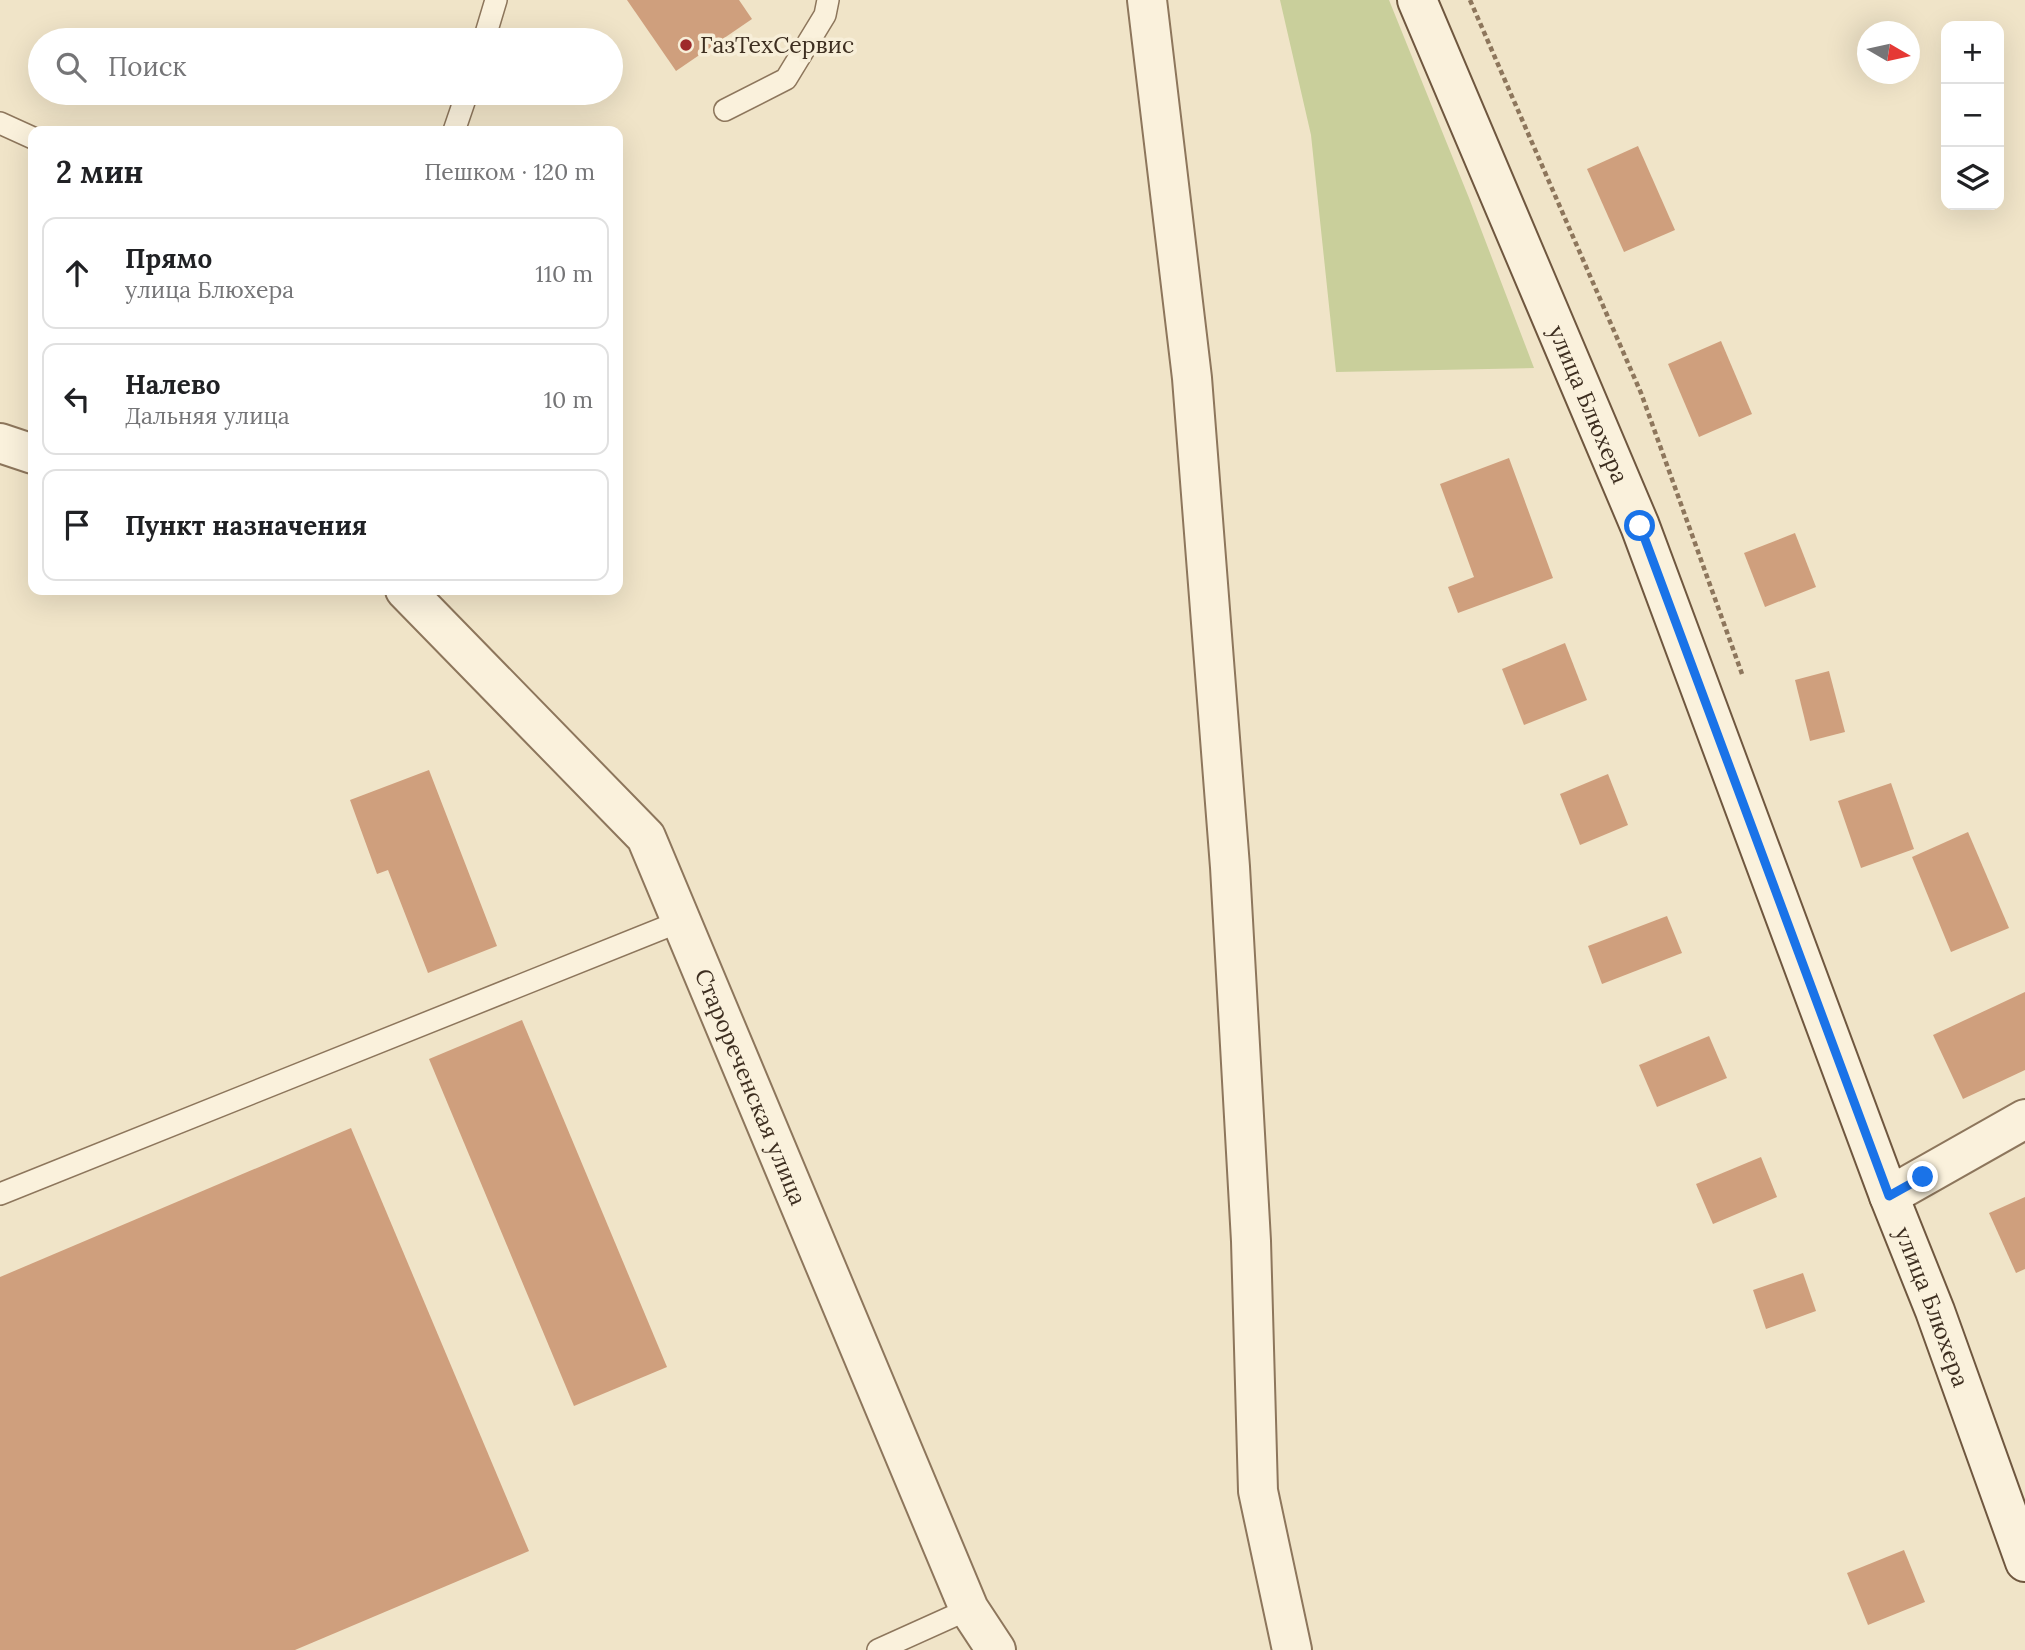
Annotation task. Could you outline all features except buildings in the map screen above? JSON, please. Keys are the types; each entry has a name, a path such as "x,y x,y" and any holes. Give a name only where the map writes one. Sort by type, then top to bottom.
{"street":[{"path":"1147,0 1192,378 1230,867 1251,1241 1258,1491 1292,1650"},
{"name":"улица Блюхера","path":"1417,0 1640,526 1889,1196 1935,1311 2025,1562"},
{"path":"0,443 28,452"},
{"name":"Старореченская улица","path":"410,595 646,836 969,1609 996,1650"},
{"path":"1889,1196 2025,1119"}],"lane":[{"path":"488,28 496,0"},
{"path":"725,110 786,79 825,15 828,0"},
{"path":"456,126 463,105"},
{"path":"0,123 28,136"},
{"path":"0,1194 681,921"},
{"path":"878,1650 969,1609"}],"green space":[{"path":"1280,0 1389,0 1534,368 1336,372 1311,135"}],"place":[{"name":"ГазТехСервис","path":"686,45"}],"route":[{"path":"1640,526 1889,1196 1923,1177"}]}
